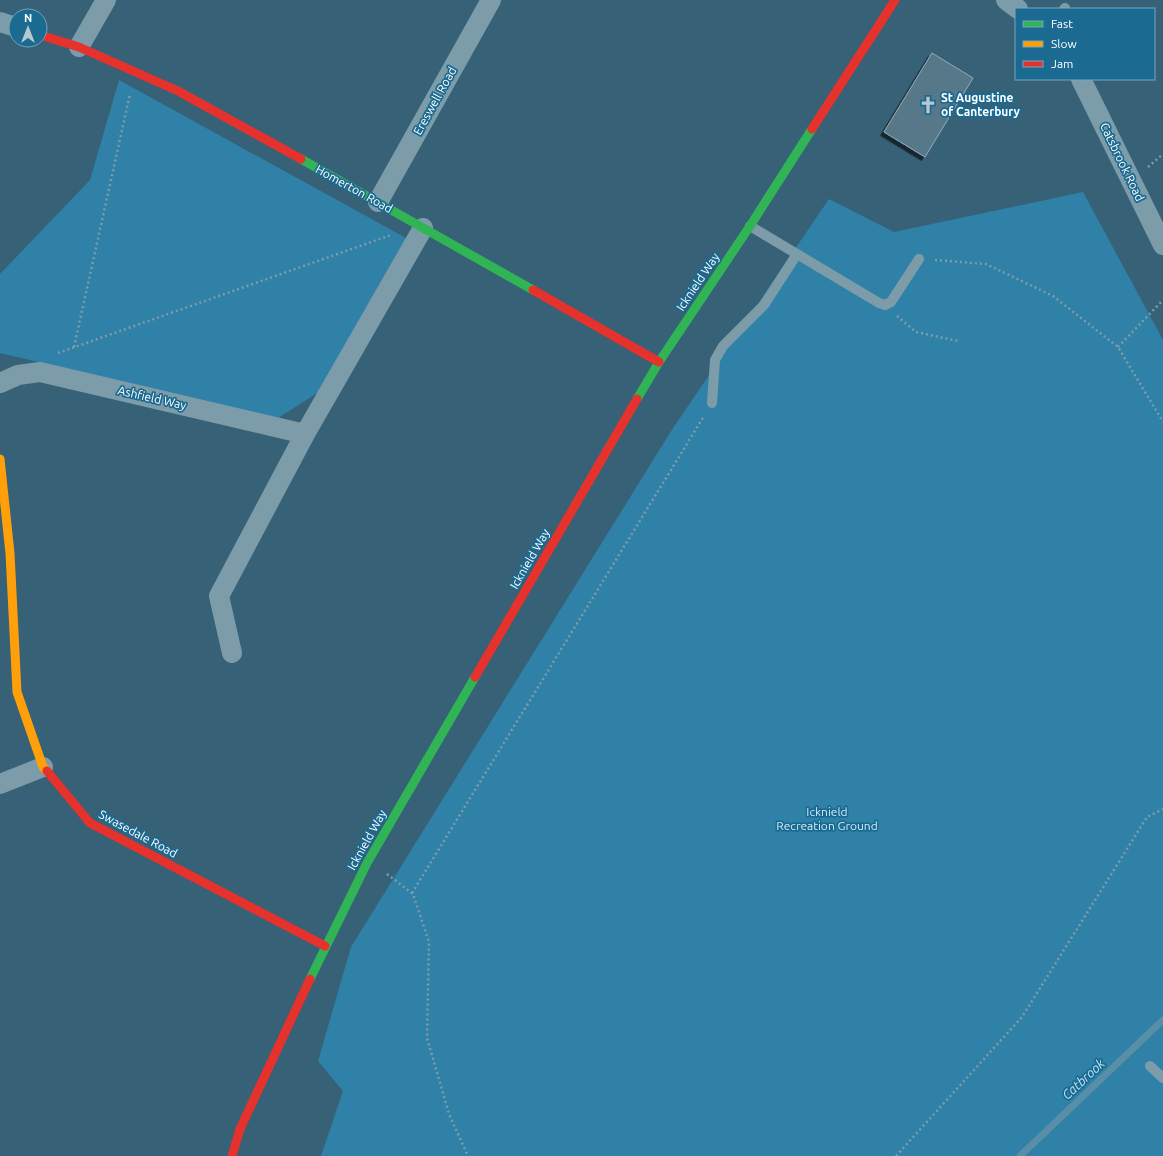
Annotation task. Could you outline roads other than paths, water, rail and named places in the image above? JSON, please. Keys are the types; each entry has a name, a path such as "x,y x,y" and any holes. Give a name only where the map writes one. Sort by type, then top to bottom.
{"street":[{"path":"79,47 106,0"},
{"name":"Ereswell Road","path":"378,202 491,0"},
{"name":"Icknield Way","path":"232,1156 240,1129 325,946 367,863 659,362 750,226 895,0"},
{"path":"1006,0 1017,8"},
{"name":"Homerton Road","path":"48,37 79,47 178,91 378,202 659,362"},
{"name":"Catsbrook Road","path":"1081,80 1163,245"},
{"path":"232,653 219,596 305,434 420,227"},
{"name":"Ashfield Way","path":"0,383 18,375 40,372 305,434"},
{"name":"Swasedale Road","path":"0,460 5,553 17,692 43,767 90,823 325,946"},
{"path":"0,784 43,767"}],"lane":[{"path":"750,226 879,303 885,305 891,302 919,259"},
{"path":"712,403 714,360 723,346 764,305 797,254"},
{"path":"1150,1066 1163,1078"}],"waterway":[{"name":"Catbrook","path":"1020,1156 1163,1020"}],"place":[{"name":"St Augustine of Canterbury","path":"928,105"}],"park label":[{"name":"Icknield Recreation Ground","path":"827,819"}]}
